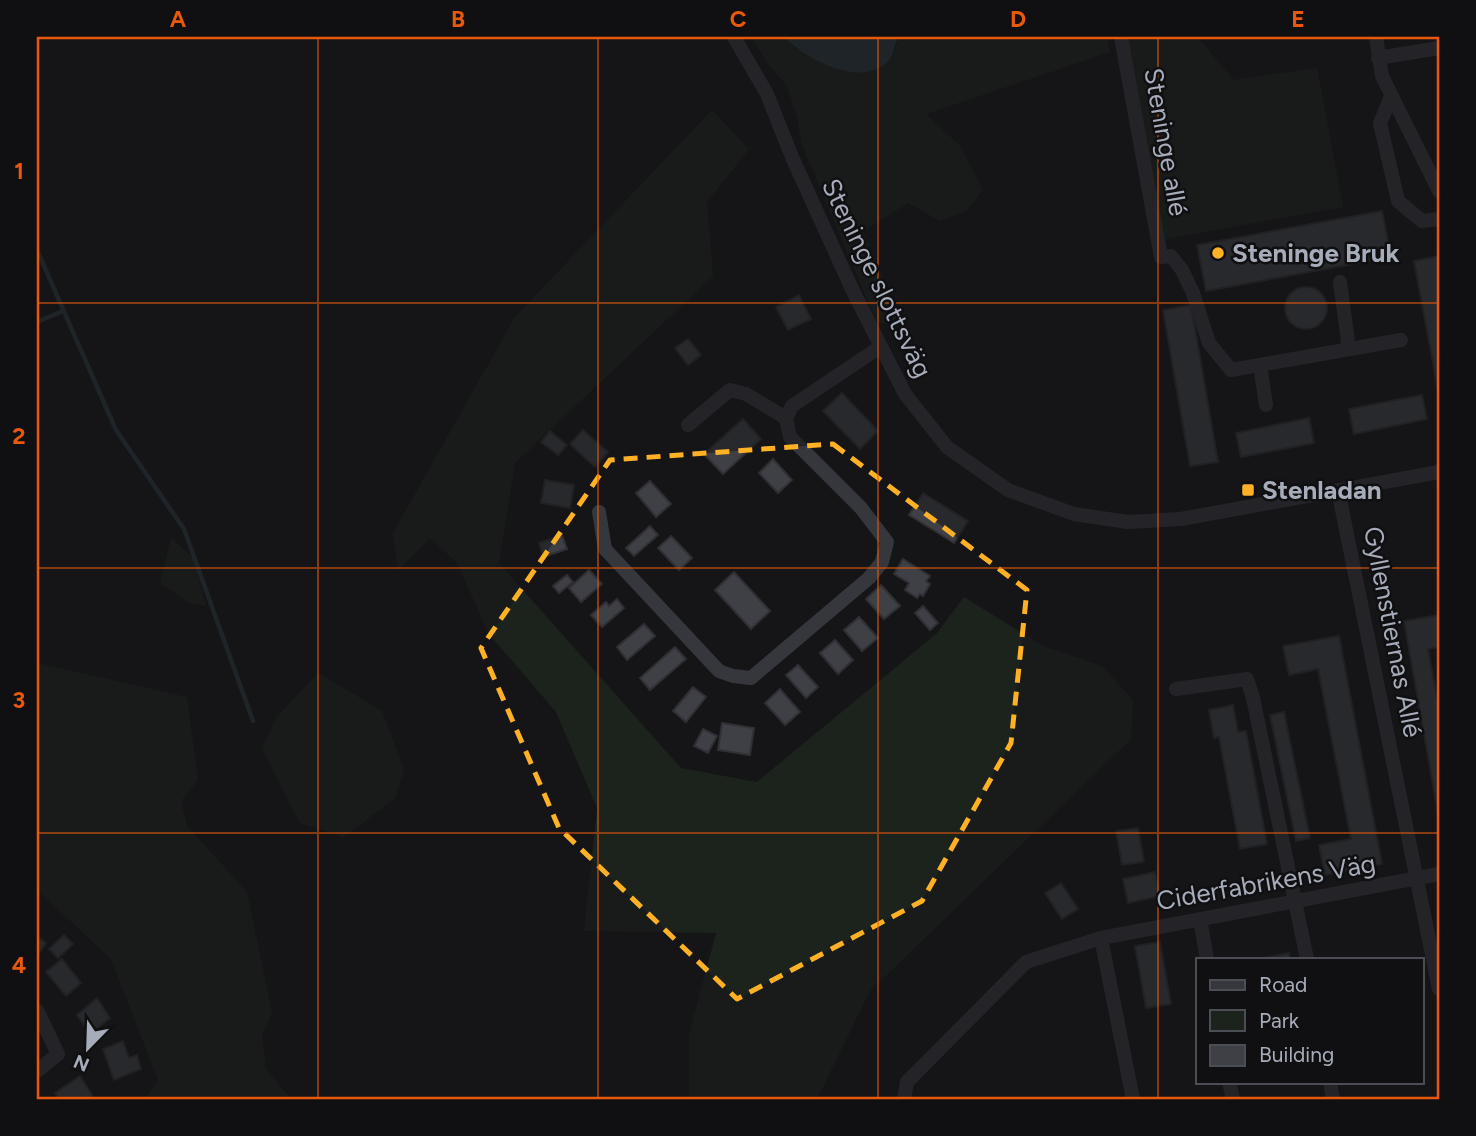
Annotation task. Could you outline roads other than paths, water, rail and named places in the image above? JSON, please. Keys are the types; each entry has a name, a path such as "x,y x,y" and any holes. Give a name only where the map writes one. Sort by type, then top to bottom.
{"street":[{"name":"Steninge slottsväg","path":"734,37 767,94 792,157 880,347 905,394 947,447 1008,490 1074,513 1128,522 1181,519 1439,472"},
{"name":"Steninge allé","path":"1121,37 1161,257 1171,256 1182,270 1193,293 1209,343 1231,370 1260,365"},
{"path":"1376,37 1382,76 1439,191"},
{"path":"1378,58 1439,48"},
{"path":"1391,97 1380,123 1398,201 1422,221 1439,219"},
{"path":"1340,282 1349,349"},
{"path":"1266,405 1260,365 1401,340"},
{"path":"599,512 605,549 719,671 751,678 869,578 882,562 887,542 861,508 790,437 786,418 792,406 880,347"},
{"path":"688,425 730,390 746,394 786,418"},
{"name":"Gyllenstiernas Allé","path":"1338,490 1439,989"},
{"path":"1176,689 1247,679 1307,958"},
{"name":"Ciderfabrikens Väg","path":"904,1099 907,1082 1026,962 1101,938 1439,874"},
{"path":"1200,919 1207,958"},
{"path":"1101,938 1133,1099"},
{"path":"37,1010 58,1054 37,1071"}],"waterway":[{"path":"37,250 116,430 184,529 253,721"},
{"path":"37,322 63,311"}],"place":[{"name":"Steninge Bruk","path":"1218,253"},
{"name":"Stenladan","path":"1248,490"}]}
